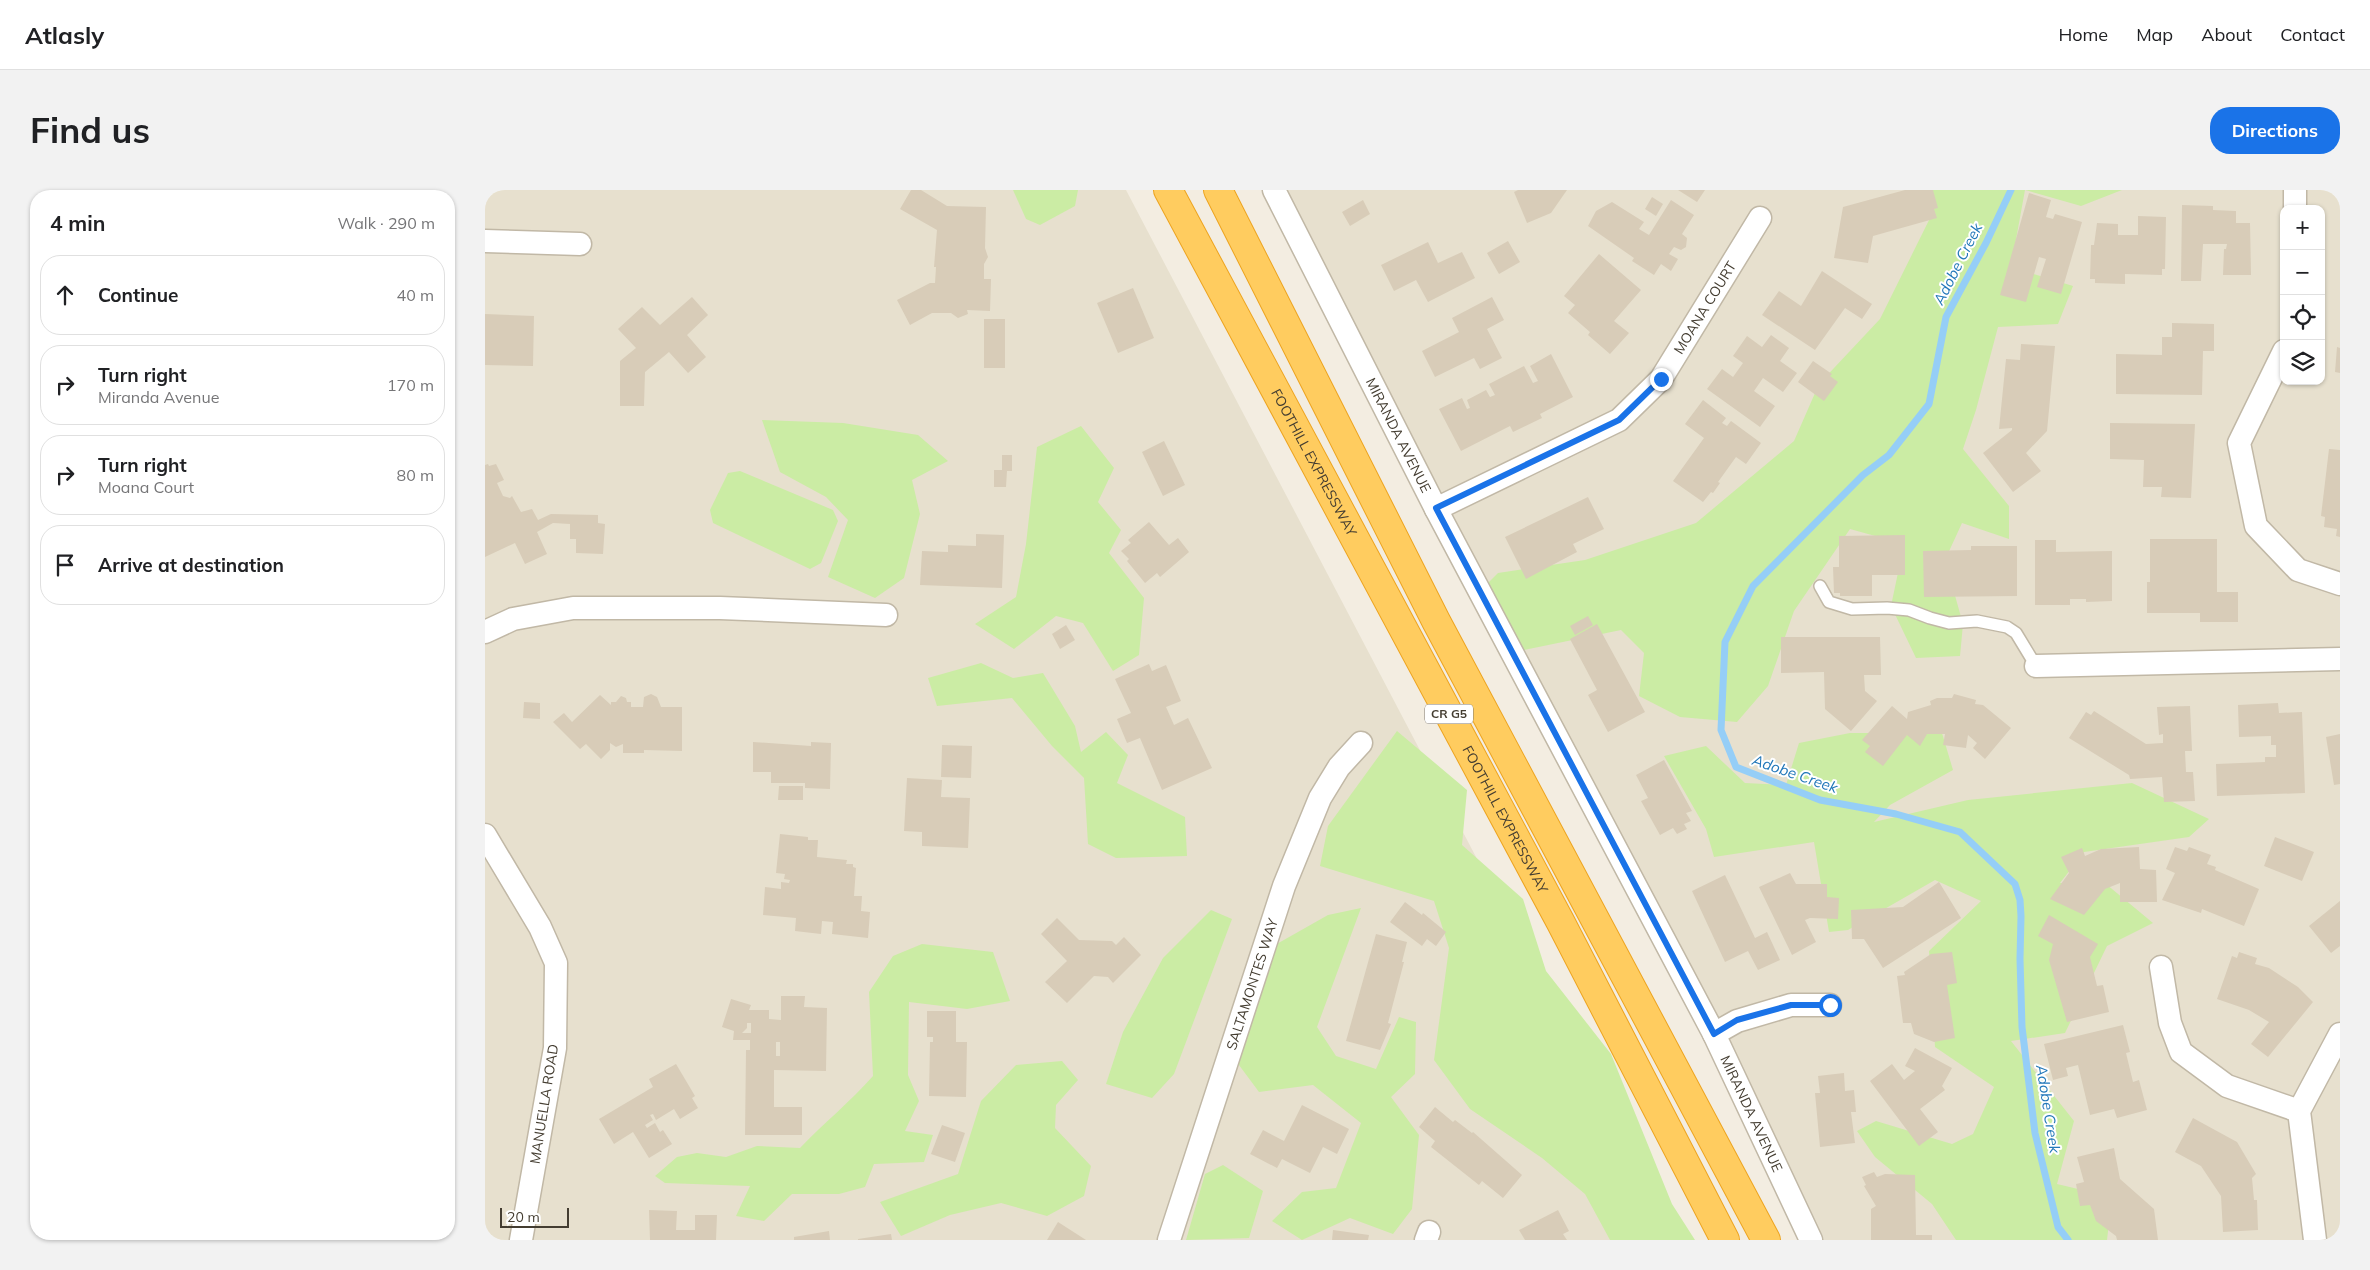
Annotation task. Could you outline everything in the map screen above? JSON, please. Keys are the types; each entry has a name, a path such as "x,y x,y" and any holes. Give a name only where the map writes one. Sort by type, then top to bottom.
{"highway":[{"name":"FOOTHILL EXPRESSWAY","path":"1168,190 1561,923 1725,1240"},
{"name":"CR G5","path":"1218,190 1436,621 1766,1240"}],"street":[{"name":"MIRANDA AVENUE","path":"1273,190 1436,508 1714,1034 1811,1240"},
{"path":"2295,190 2295,205"},
{"name":"MOANA COURT","path":"1436,508 1619,420 1661,379 1760,218"},
{"path":"485,241 580,244"},
{"path":"2280,359 2248,420 2239,443 2256,526 2297,570 2340,584"},
{"path":"485,632 513,619 573,608 720,608 886,615"},
{"path":"2036,666 2340,659"},
{"name":"SALTAMONTES WAY","path":"1169,1240 1284,886 1320,798 1339,767 1361,743"},
{"name":"MANUELLA ROAD","path":"485,835 540,927 556,963 555,1048 521,1240"},
{"path":"2161,967 2170,1023 2181,1052 2227,1086 2299,1111"},
{"path":"1714,1034 1737,1020 1791,1005 1830,1005"},
{"path":"2315,1240 2299,1111 2340,1034"}],"lane":[{"path":"1820,586 1829,602 1852,609 1887,608 1909,610 1930,618 1949,622 1977,621 2007,628 2016,633 2036,666"}],"shaded area":[{"path":"485,190 1126,190 1677,1240 485,1240 485,826 523,883 485,822"},
{"path":"1271,190 2340,190 2340,1240 1818,1240"}],"green space":[{"path":"1013,190 1078,190 1075,206 1040,225 1026,219"},
{"path":"1932,190 2025,190 2011,267 2073,286 2058,324 1998,327 1976,410 1963,449 2009,506 2009,539 1962,523 1945,560 1963,624 1960,656 1916,658 1891,606 1904,544 1850,529 1794,611 1768,686 1737,722 1680,717 1639,696 1644,653 1621,630 1510,653 1480,591 1498,573 1585,560 1696,523 1794,441 1819,384 1880,319 1934,210"},
{"path":"2025,190 2122,190 2081,206"},
{"path":"762,420 843,423 918,435 948,461 912,480 920,514 904,578 875,598 828,577 848,520 826,497 780,472"},
{"path":"1081,426 1114,468 1098,502 1121,530 1109,553 1144,598 1139,655 1113,671 1083,623 1056,616 1014,649 975,624 1016,597 1026,544 1037,447"},
{"path":"740,471 833,510 838,521 821,563 810,569 713,523 710,510 728,473"},
{"path":"981,663 1013,678 1043,673 1075,726 1081,752 1106,732 1128,755 1117,783 1185,817 1187,856 1116,858 1088,844 1084,778 1052,746 1012,698 937,706 928,678"},
{"path":"1397,731 1467,790 1462,845 1523,899 1546,971 1611,1054 1672,1204 1695,1240 1610,1240 1585,1194 1542,1158 1470,1109 1434,1060 1449,948 1434,901 1320,866 1328,826"},
{"path":"1850,733 1942,733 1953,770 1890,805 1874,822 1968,800 2132,783 2209,819 2189,837 2084,852 2060,883 2106,884 2153,923 2107,946 2065,1033 2011,1041 2074,1121 2057,1184 2112,1197 2107,1240 1956,1240 1932,1204 1875,1157 1857,1131 1876,1121 1952,1144 1973,1134 1994,1087 1935,1047 1929,951 1981,901 1935,880 1848,930 1829,932 1814,842 1714,857 1706,829 1664,756 1706,746 1745,783 1786,785 1799,743"},
{"path":"1361,908 1317,1027 1336,1056 1376,1069 1399,1017 1416,1022 1415,1074 1391,1097 1419,1135 1412,1209 1393,1234 1350,1218 1302,1240 1272,1221 1302,1192 1336,1188 1361,1123 1313,1085 1259,1092 1236,1061 1275,945 1328,915"},
{"path":"1211,910 1232,919 1174,1074 1152,1098 1106,1084 1123,1032 1163,958"},
{"path":"922,944 993,952 1010,1001 967,1009 909,1002 908,1075 919,1101 905,1131 933,1135 924,1162 874,1164 865,1187 839,1194 792,1194 764,1221 736,1216 750,1186 665,1183 655,1176 677,1157 697,1153 726,1157 757,1146 800,1148 873,1076 869,992 893,956"},
{"path":"1062,1061 1078,1080 1056,1105 1055,1128 1091,1166 1084,1196 1047,1216 1001,1203 950,1215 901,1236 880,1202 958,1174 981,1101 1016,1065"},
{"path":"1223,1165 1263,1191 1249,1238 1186,1240 1205,1174"}],"building":[{"path":"911,190 921,190 947,206 986,207 985,248 988,257 984,264 984,279 991,279 990,311 967,310 968,314 958,318 951,313 932,313 910,325 897,300 930,283 935,283 936,267 934,267 937,230 900,209"},
{"path":"1518,190 1567,190 1551,213 1527,223 1514,192"},
{"path":"1678,190 1705,190 1697,202"},
{"path":"1905,190 1933,190 1938,208 1934,209 1937,218 1873,236 1868,263 1834,258 1843,207"},
{"path":"2029,193 2051,200 2046,217 2053,219 2055,214 2082,222 2061,294 2037,287 2046,259 2039,257 2026,302 2000,295"},
{"path":"1652,197 1663,204 1656,216 1645,209"},
{"path":"1363,200 1370,214 1350,226 1342,212"},
{"path":"1671,200 1694,215 1682,234 1687,238 1686,247 1681,250 1674,247 1669,254 1678,259 1671,271 1661,264 1654,275 1632,261 1634,258 1588,226 1596,211 1612,202 1644,222 1639,229 1649,235"},
{"path":"2182,205 2213,206 2213,210 2236,211 2236,223 2250,223 2251,275 2223,275 2224,249 2226,249 2227,244 2203,244 2201,281 2181,281"},
{"path":"2138,216 2166,217 2165,269 2162,269 2162,275 2125,274 2125,284 2095,283 2095,279 2090,279 2091,245 2094,245 2097,223 2118,224 2118,235 2138,235"},
{"path":"1508,241 1520,262 1499,274 1487,253"},
{"path":"1428,242 1438,263 1462,252 1475,278 1428,302 1416,280 1394,291 1381,265"},
{"path":"1599,254 1641,290 1614,321 1629,333 1610,354 1588,335 1590,332 1568,313 1575,305 1564,296"},
{"path":"1822,271 1872,304 1862,319 1845,308 1815,350 1762,315 1779,291 1801,306"},
{"path":"1133,288 1154,338 1118,353 1097,303"},
{"path":"692,297 708,315 687,335 706,357 688,373 669,352 645,372 644,406 620,406 620,361 636,348 618,329 642,307 660,325"},
{"path":"1492,297 1504,320 1487,329 1502,358 1480,369 1474,358 1435,377 1422,351 1459,332 1452,318"},
{"path":"485,314 534,316 533,366 485,365"},
{"path":"984,319 1005,319 1005,368 984,368"},
{"path":"2172,323 2214,324 2214,351 2203,351 2202,395 2116,394 2116,354 2162,355 2162,337 2172,337"},
{"path":"1771,335 1789,348 1780,361 1797,373 1783,392 1763,378 1754,391 1775,406 1760,427 1707,389 1722,369 1733,377 1743,363 1733,356 1747,336 1762,347"},
{"path":"2021,344 2055,346 2047,431 2026,453 2041,471 2013,492 1983,453 2012,430 2012,428 1999,429 2006,359 2020,360"},
{"path":"2337,347 2340,348 2340,373 2335,372"},
{"path":"1551,354 1573,397 1540,414 1542,418 1513,432 1510,426 1461,451 1439,409 1462,398 1467,409 1470,408 1467,400 1486,390 1490,397 1495,395 1489,384 1524,366 1533,383 1538,381 1530,366"},
{"path":"1813,361 1832,374 1830,376 1838,382 1824,401 1798,382"},
{"path":"1703,400 1726,418 1722,423 1727,426 1731,421 1761,443 1746,464 1736,457 1718,482 1720,483 1713,493 1711,492 1703,502 1673,481 1704,438 1685,424"},
{"path":"2110,423 2195,424 2191,498 2161,497 2162,487 2143,487 2144,460 2110,459"},
{"path":"1164,441 1185,485 1163,496 1142,452"},
{"path":"2329,449 2340,450 2340,537 2336,536 2337,529 2324,527 2325,517 2321,516"},
{"path":"1002,455 1012,455 1012,471 1007,471 1006,487 994,487 994,470 1002,470"},
{"path":"488,464 489,466 496,464 504,480 497,483 503,496 510,498 512,496 521,512 532,509 538,520 551,514 598,515 598,523 605,524 603,554 576,553 576,539 570,539 570,524 553,523 537,532 547,554 525,564 515,543 485,557 485,465"},
{"path":"1588,497 1604,529 1573,544 1577,552 1526,579 1505,537"},
{"path":"1149,522 1169,545 1178,538 1189,552 1160,577 1157,573 1145,583 1127,561 1129,559 1121,551 1131,543 1128,540"},
{"path":"976,534 1004,535 1002,588 920,585 922,551 948,552 948,545 976,546"},
{"path":"1905,535 1905,575 1872,575 1872,596 1840,596 1840,593 1834,593 1833,567 1839,567 1839,536"},
{"path":"2150,539 2217,539 2217,592 2238,592 2238,622 2200,622 2200,613 2147,613 2147,582 2150,582"},
{"path":"2035,540 2056,540 2056,552 2112,551 2112,601 2086,602 2086,599 2070,599 2070,605 2035,605"},
{"path":"1971,546 2017,546 2017,596 1924,597 1923,551 1971,550"},
{"path":"1588,616 1593,625 1575,635 1570,626"},
{"path":"1597,624 1645,712 1608,732 1588,695 1597,690 1570,639"},
{"path":"1066,625 1075,640 1060,649 1052,634"},
{"path":"1781,637 1880,637 1881,675 1864,675 1865,691 1877,701 1851,731 1825,709 1824,672 1781,673"},
{"path":"1149,664 1152,671 1166,665 1181,701 1166,707 1174,725 1188,718 1212,768 1162,790 1140,738 1127,743 1117,719 1131,713 1115,679"},
{"path":"651,694 657,697 661,707 682,707 682,751 644,750 644,753 623,753 623,744 616,747 610,743 610,750 601,759 586,744 580,749 553,722 564,713 572,722 600,695 611,705 611,702 616,702 621,696 626,698 627,702 631,702 631,707 643,707 644,697"},
{"path":"1954,694 1976,700 1975,704 1983,705 2011,728 1985,759 1973,748 1977,743 1968,735 1966,748 1943,745 1945,734 1927,734 1920,746 1907,735 1883,766 1865,752 1870,746 1862,740 1892,706 1907,719 1908,712 1931,705 1930,701 1937,698 1952,698"},
{"path":"524,702 540,703 540,719 523,718"},
{"path":"2278,703 2279,713 2302,712 2305,793 2217,796 2216,764 2265,762 2265,757 2276,757 2276,745 2271,745 2271,736 2239,737 2238,705"},
{"path":"2190,706 2192,751 2185,751 2186,772 2193,772 2195,801 2164,802 2162,777 2130,779 2129,775 2069,738 2086,712 2091,715 2094,711 2146,744 2163,743 2163,734 2159,735 2157,707"},
{"path":"2340,734 2340,784 2334,785 2326,737"},
{"path":"753,742 811,746 811,742 831,743 830,789 805,788 805,783 771,783 771,772 753,772"},
{"path":"942,745 972,746 971,778 941,777"},
{"path":"1664,760 1692,811 1686,813 1691,821 1684,824 1687,829 1677,834 1673,828 1660,835 1641,801 1648,798 1636,775"},
{"path":"907,778 942,780 941,797 970,798 968,848 922,846 922,832 904,831"},
{"path":"779,786 803,786 803,800 778,800"},
{"path":"780,834 808,837 808,840 818,840 817,857 847,860 846,864 853,864 853,867 856,868 854,896 862,896 861,911 870,912 868,938 832,934 833,922 822,921 821,934 795,931 796,918 763,915 765,887 781,889 781,882 789,883 790,880 784,879 785,874 776,873"},
{"path":"2275,837 2314,852 2302,881 2264,866"},
{"path":"2139,847 2140,869 2156,870 2157,902 2120,902 2120,883 2105,889 2084,915 2050,899 2069,873 2061,857 2082,848 2085,856 2101,849"},
{"path":"2175,847 2187,851 2189,847 2211,855 2207,864 2216,867 2215,870 2259,889 2244,926 2202,909 2201,913 2162,900 2175,873 2166,869"},
{"path":"1790,873 1796,884 1827,884 1827,897 1839,898 1838,919 1810,918 1805,920 1816,942 1792,955 1759,887"},
{"path":"1725,875 1755,938 1767,932 1780,960 1758,970 1748,951 1725,962 1692,891"},
{"path":"1939,882 1961,918 1883,968 1864,939 1852,939 1851,910 1903,907"},
{"path":"2340,901 2340,946 2331,953 2309,926"},
{"path":"1405,902 1422,915 1423,913 1446,932 1436,946 1427,939 1422,946 1390,922"},
{"path":"2049,915 2098,944 2090,957 2097,986 2103,985 2109,1012 2067,1022 2049,960 2053,944 2038,936"},
{"path":"1057,918 1079,940 1112,941 1116,945 1124,937 1141,955 1113,983 1108,977 1094,976 1067,1003 1045,982 1067,961 1041,934"},
{"path":"1376,934 1407,942 1402,962 1404,962 1388,1023 1391,1024 1380,1050 1346,1041"},
{"path":"1952,952 1957,983 1947,985 1955,1038 1934,1042 1914,1034 1911,1023 1903,1023 1897,976 1905,975 1904,972 1931,954"},
{"path":"2239,952 2257,958 2255,964 2269,968 2298,987 2313,1002 2268,1057 2251,1044 2269,1022 2249,1010 2217,999 2232,956 2237,958"},
{"path":"781,996 805,996 804,1007 827,1008 826,1071 774,1070 774,1107 802,1107 802,1135 745,1135 746,1050 750,1050 750,1040 733,1040 734,1031 722,1027 731,999 751,1005 749,1010 769,1010 769,1019 781,1020","holes":["747,1023 751,1023 751,1033 742,1033 747,1028","776,1042 780,1042 780,1056 776,1056"]},
{"path":"927,1011 956,1011 956,1042 967,1042 966,1097 929,1096 930,1042 933,1042 933,1037 927,1037"},
{"path":"2123,1025 2130,1052 2126,1053 2133,1082 2139,1080 2147,1110 2117,1118 2114,1109 2090,1115 2078,1065 2066,1068 2068,1076 2053,1080 2044,1044"},
{"path":"1915,1048 1952,1068 1942,1086 1945,1090 1920,1109 1938,1132 1919,1146 1870,1081 1892,1064 1904,1080 1915,1071 1905,1066"},
{"path":"676,1064 695,1096 692,1098 698,1108 680,1119 674,1109 656,1120 653,1114 650,1115 653,1120 645,1125 647,1128 655,1123 660,1132 663,1130 672,1144 649,1158 633,1132 614,1144 599,1119 653,1087 649,1079"},
{"path":"1844,1073 1845,1091 1854,1090 1856,1112 1851,1112 1855,1143 1820,1147 1815,1093 1820,1093 1818,1076"},
{"path":"1302,1105 1349,1129 1337,1154 1323,1147 1310,1173 1282,1159 1277,1168 1250,1154 1263,1130 1284,1141"},
{"path":"1435,1107 1453,1122 1455,1120 1473,1132 1522,1175 1503,1198 1482,1181 1479,1185 1431,1147 1435,1141 1419,1127"},
{"path":"2193,1118 2237,1142 2256,1174 2252,1178 2254,1200 2257,1200 2258,1230 2223,1232 2221,1196 2201,1166 2175,1152"},
{"path":"942,1125 965,1133 955,1162 931,1154"},
{"path":"2114,1148 2120,1179 2154,1209 2158,1240 2117,1240 2116,1236 2096,1221 2090,1205 2080,1206 2076,1184 2084,1182 2077,1157"},
{"path":"1874,1172 1877,1177 1885,1174 1915,1175 1916,1235 1932,1235 1932,1240 1871,1240 1871,1209 1876,1206 1864,1186 1866,1185 1862,1177"},
{"path":"649,1210 677,1211 676,1230 695,1230 695,1215 717,1215 716,1240 650,1240"},
{"path":"1558,1210 1569,1231 1563,1234 1567,1240 1525,1240 1519,1230"},
{"path":"1058,1222 1086,1240 1047,1240"},
{"path":"1333,1230 1369,1235 1368,1240 1332,1240"},
{"path":"829,1231 830,1240 794,1240 794,1237"},
{"path":"891,1234 892,1240 858,1240 858,1239"}],"waterway":[{"name":"Adobe Creek","path":"2011,190 1986,243 1946,317 1929,404 1889,455 1863,475 1753,586 1725,642 1721,730 1736,767 1820,800 1896,814 1960,832 2015,884 2020,900 2021,916 2022,1027 2035,1133 2058,1227 2068,1240"}],"route":[{"path":"1661,379 1619,420 1436,508 1714,1034 1737,1020 1791,1005 1830,1005"}]}
